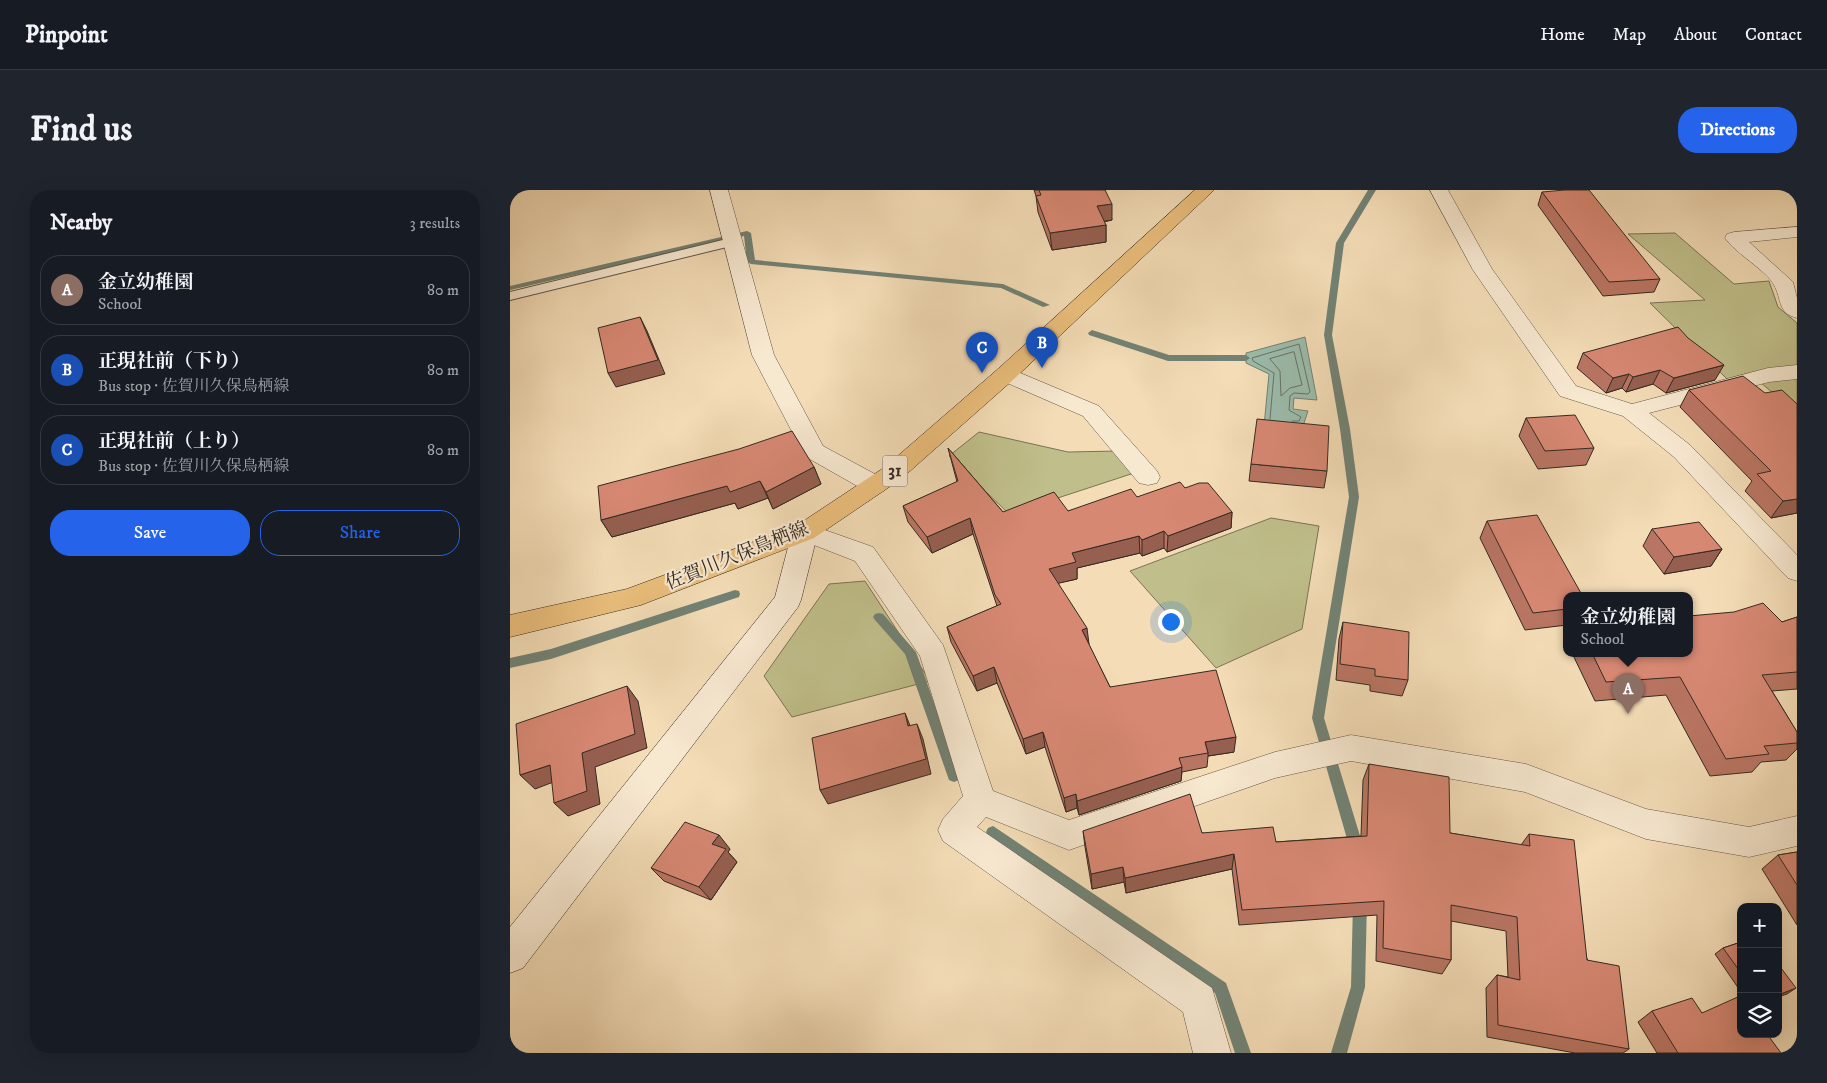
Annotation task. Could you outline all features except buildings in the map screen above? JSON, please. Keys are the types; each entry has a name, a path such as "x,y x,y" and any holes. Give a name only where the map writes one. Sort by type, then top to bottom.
{"main road":[{"name":"佐賀川久保鳥栖線","path":"510,626 631,598 805,532 893,474 1006,374 1205,190"}],"street":[{"path":"718,190 727,215 731,242 763,355 814,451 875,485"},
{"path":"1439,190 1483,270 1568,391 1631,412 1682,451 1797,571"},
{"path":"1797,232 1734,238 1783,282 1789,305 1797,312"},
{"path":"1631,412 1768,375 1797,372"},
{"path":"1006,374 1091,411 1148,477"},
{"path":"510,955 788,600 805,532 864,554 933,653 980,800"},
{"path":"980,800 1069,835 1275,765 1351,748 1526,778 1646,824 1749,842 1797,831"},
{"path":"980,800 954,830 1199,1001 1212,1053"}],"lane":[{"path":"510,296 731,242"}],"shaded area":[{"path":"1675,233 1734,284 1769,281 1778,307 1797,323 1797,413 1749,373 1727,379 1650,303 1705,300 1628,234"},
{"path":"979,432 1068,452 1119,451 1137,472 1009,514 949,456"},
{"path":"1271,518 1319,526 1302,629 1216,668 1130,571"},
{"path":"865,581 930,681 792,717 764,676 829,584"}],"water":[{"path":"1305,337 1317,400 1294,398 1293,409 1308,411 1303,426 1264,426 1269,374 1246,363 1246,353"}],"waterway":[{"path":"1357,849 1318,718 1354,497 1345,429 1328,335 1340,243 1372,190"},
{"path":"510,288 747,233 751,262 1003,286 1046,305"},
{"path":"1092,333 1168,358 1246,358"},
{"path":"510,663 551,654 735,594"},
{"path":"879,617 910,652 954,776"},
{"path":"993,832 1221,988 1243,1053"},
{"path":"1339,1053 1358,987 1360,902"}],"place":[{"name":"正現社前（下り）","path":"1042,368"},
{"name":"正現社前（上り）","path":"982,373"},
{"name":"金立幼稚園","path":"1628,714"}]}
